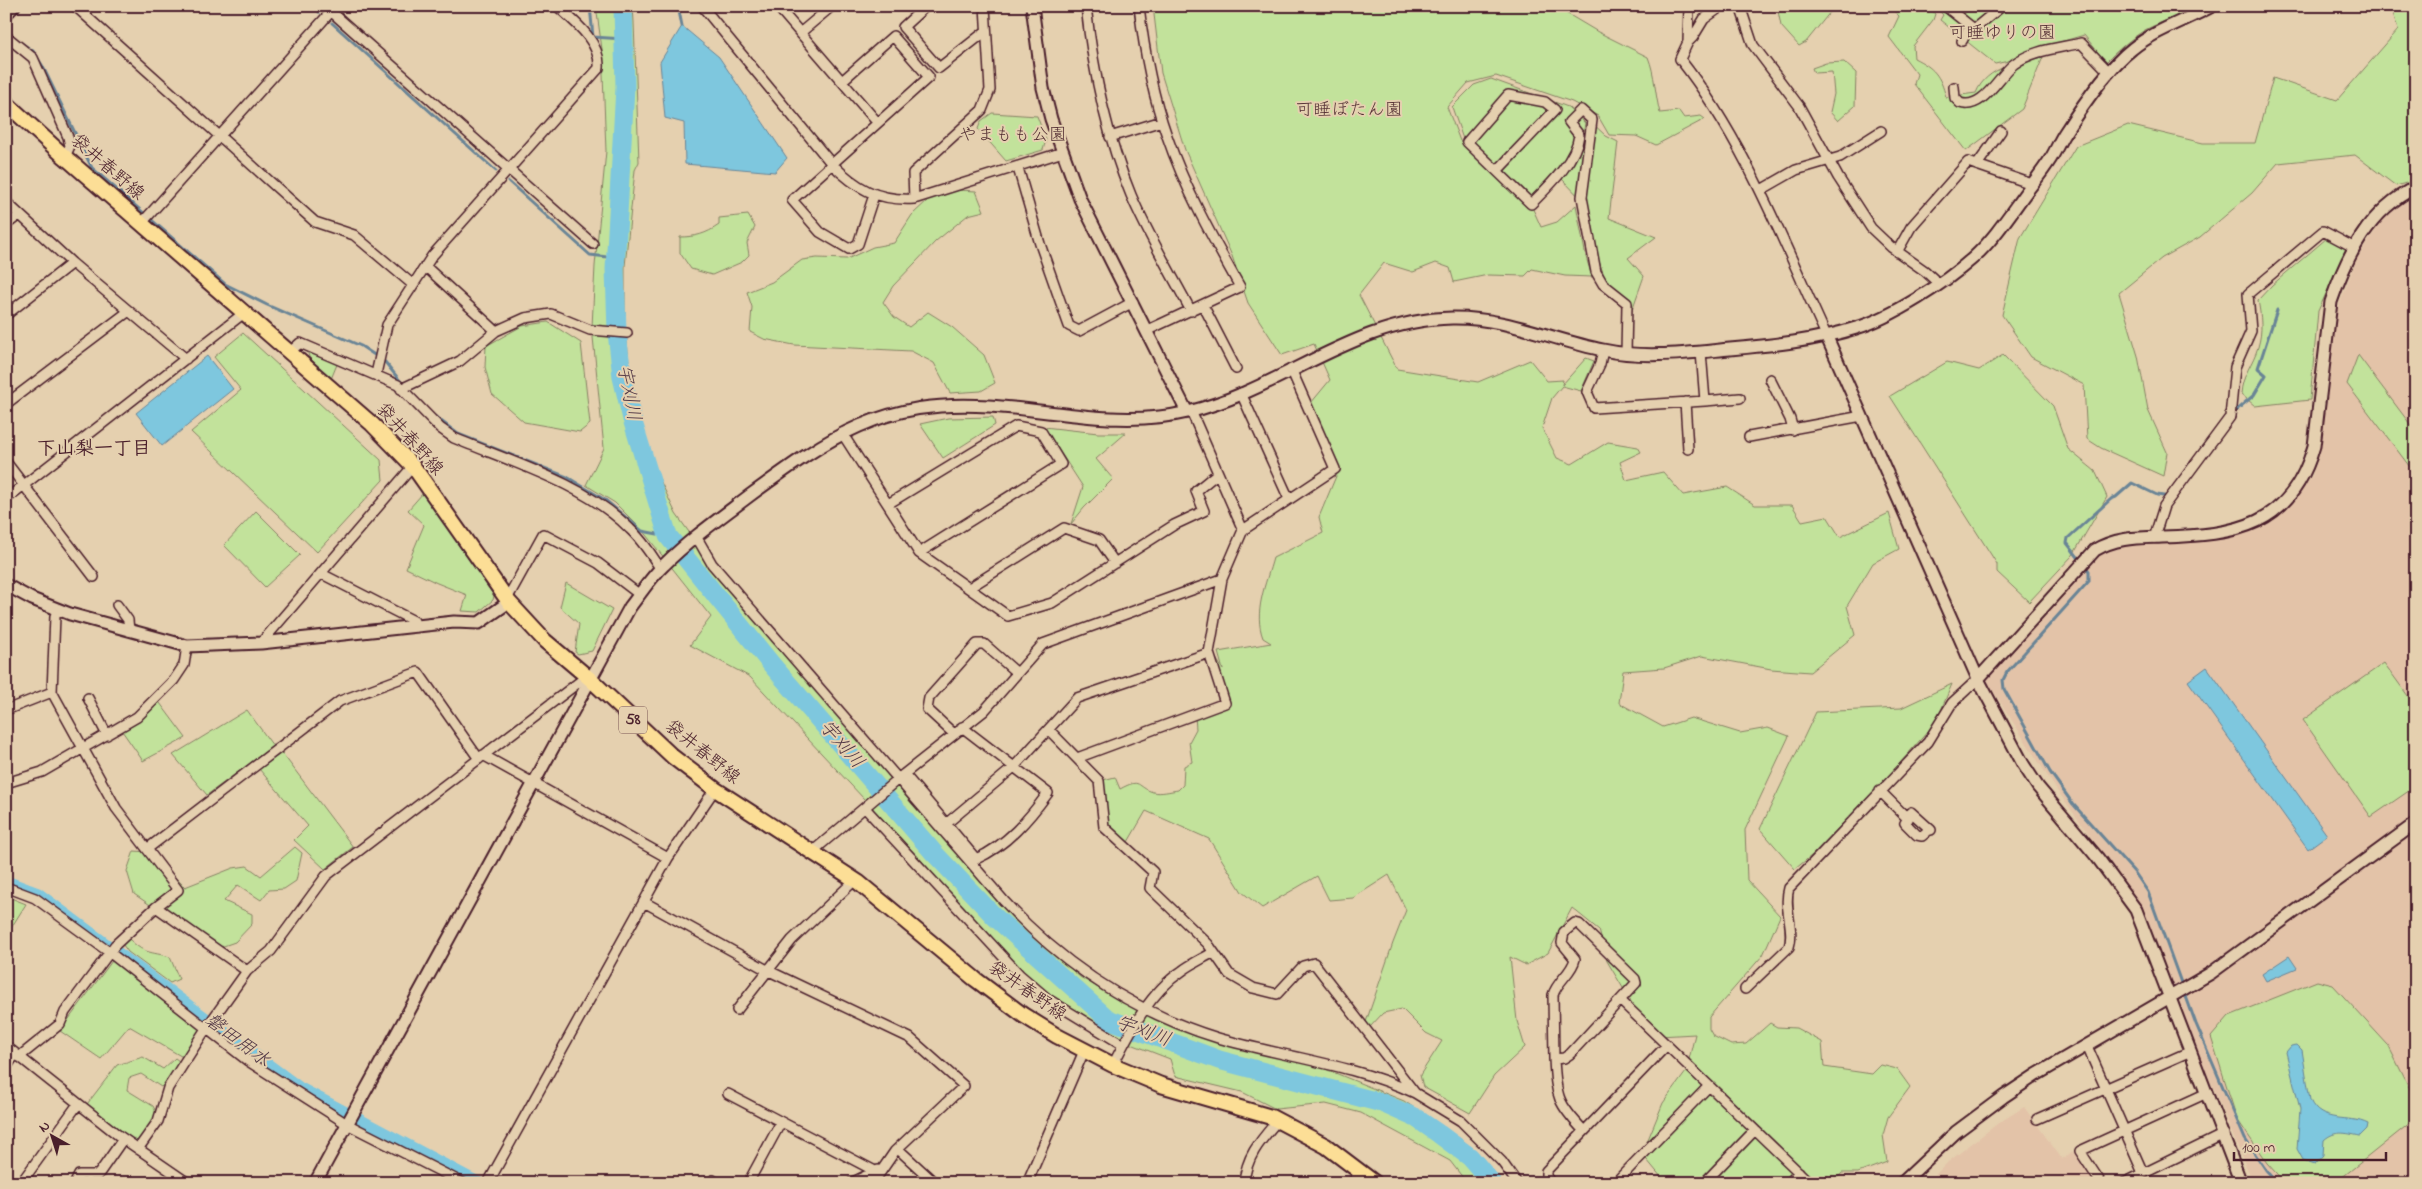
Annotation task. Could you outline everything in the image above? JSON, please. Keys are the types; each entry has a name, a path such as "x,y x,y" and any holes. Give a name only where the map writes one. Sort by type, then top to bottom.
{"main road":[{"name":"袋井春野線","path":"6,103 65,157 372,424 413,466 508,600 544,641 588,677 673,757 715,789 855,880 898,913 975,979 1023,1015 1084,1051 1161,1085 1246,1108 1278,1120 1326,1146 1375,1183"}],"street":[{"path":"6,14 14,6"},
{"path":"75,6 315,222 354,235 412,284"},
{"path":"376,374 387,325 425,266 509,168 599,68 600,58 586,33 557,6"},
{"path":"702,6 831,163 848,180 874,195 894,200 914,199 1018,168 1063,152"},
{"path":"778,6 877,122"},
{"path":"800,34 832,6"},
{"path":"926,6 903,27 939,68 986,31"},
{"path":"914,199 913,173 982,110 990,90 985,6"},
{"path":"1032,6 1043,88 1080,199 1189,412 1243,530"},
{"path":"1086,6 1091,49 1110,137 1132,196 1191,311"},
{"path":"1140,6 1143,39 1162,121 1182,176 1240,287 1148,330"},
{"path":"1688,6 1688,42 1680,59 1724,121 1761,190 1978,679 2038,787 2097,857 2136,910 2224,1134 2241,1183"},
{"path":"1688,42 1693,38 1704,19 1722,6"},
{"path":"1740,6 1753,45 1799,106 1829,161 1871,228 1898,252 1925,270 1938,283"},
{"path":"1945,6 1974,29 2002,6"},
{"path":"315,1183 533,783 588,677 630,607 660,568 696,536 796,462 842,433 888,415 926,406 991,406 1116,420 1189,412 1241,393 1353,340 1388,327 1434,319 1487,320 1603,350 1626,354 1701,352 1799,342 1859,328 1890,314 1972,259 1998,230 2052,156 2062,136 2121,59 2142,42 2212,6"},
{"path":"142,224 331,8 592,244"},
{"path":"1962,41 1970,26"},
{"path":"6,36 33,58 68,137 70,146 65,157"},
{"path":"842,81 894,36 929,77 792,200 820,232 849,249 858,244 874,195"},
{"path":"1954,88 1955,98 1960,103 1971,104 1986,94 2006,72 2024,58 2081,43 2110,73"},
{"path":"1497,171 1555,110 1545,102 1508,95 1467,142 1531,204 1564,168 1578,143 1579,135 1569,122 1581,110 1590,117 1592,120 1591,132 1582,204 1596,272 1603,284 1627,303 1626,354"},
{"path":"1110,137 1162,121"},
{"path":"1761,190 1796,170 1840,157 1881,131"},
{"path":"1977,165 2001,131"},
{"path":"1898,252 1911,226 1950,185 1968,162 2032,184"},
{"path":"1018,168 1040,244 1069,326 1079,331 1133,302"},
{"path":"1745,988 1789,947 1791,940 1787,911 1789,888 1928,742 1952,703 1978,679 2095,550 2107,543 2123,539 2208,536 2245,527 2265,516 2297,487 2308,469 2314,446 2331,302 2342,273 2376,214 2390,201 2416,186"},
{"path":"6,202 72,263 186,359"},
{"path":"6,225 19,215"},
{"path":"2154,538 2164,506 2230,417 2235,367 2251,331 2248,294 2323,231 2355,248"},
{"path":"6,314 72,263"},
{"path":"425,266 496,331"},
{"path":"1204,305 1236,369"},
{"path":"6,404 129,310"},
{"path":"6,498 244,313"},
{"path":"401,389 460,360 496,331 525,318 551,314 590,330 627,333"},
{"path":"290,352 300,343 376,374 401,389 440,428 454,438 566,485 602,506 630,528 648,549 660,568"},
{"path":"1603,350 1600,364 1587,392 1594,408 1740,398"},
{"path":"1701,352 1705,400"},
{"path":"1076,758 1225,703 1209,653 1222,579 1243,530 1335,469 1291,369"},
{"path":"1770,379 1790,419 1793,430"},
{"path":"1241,393 1289,498"},
{"path":"1685,402 1688,449"},
{"path":"1749,437 1862,416"},
{"path":"888,504 1016,426 1041,431 1061,464 919,553"},
{"path":"842,433 919,553 1008,616 1052,603 1174,526 1204,511 1196,492 1218,473"},
{"path":"6,462 94,577"},
{"path":"261,643 413,466"},
{"path":"969,588 1064,528 1099,540 1115,562"},
{"path":"6,585 58,610 187,646 261,643 454,622 479,623 508,600 543,534 598,563 640,595"},
{"path":"696,536 712,564 1004,901 1045,942 1076,968 1102,986 1145,1009 1218,1038 1356,1071 1389,1081 1415,1093 1456,1117 1502,1162 1518,1183"},
{"path":"322,574 414,621 416,627"},
{"path":"812,852 899,778 984,710 1044,644 1222,579"},
{"path":"117,605 128,620 129,631"},
{"path":"6,1068 17,1055 60,1024 65,1012 111,949 156,907 178,890 116,808 82,750 52,692 55,616 58,610"},
{"path":"954,734 927,709 929,698 978,644 984,644 1017,674"},
{"path":"6,783 42,772 138,717 159,697 184,665 187,646"},
{"path":"946,824 1014,767 1077,698 1209,653"},
{"path":"147,849 340,701 418,672 481,757 533,783 668,858"},
{"path":"138,1149 158,1120 168,1088 207,1027 247,971 271,951 326,876 588,677"},
{"path":"6,710 52,692"},
{"path":"88,698 107,735"},
{"path":"899,778 946,824 976,859 989,853 1028,820 1048,793 962,727"},
{"path":"1049,730 1099,781 1104,827 1153,872 1150,888 1208,944 1212,953 1228,974 1253,988 1276,994 1303,966 1314,963 1415,1093"},
{"path":"488,1183 668,858 715,789"},
{"path":"1880,791 1908,819 1905,823 1917,835 1922,836 1930,829"},
{"path":"866,807 1020,975 1048,999 1123,1045"},
{"path":"1902,1183 1956,1132 2003,1097 2211,973 2416,822"},
{"path":"737,1010 792,940 855,880"},
{"path":"6,887 35,898 111,949 248,1061 347,1124 463,1183"},
{"path":"644,902 767,970 910,1038 964,1086 898,1148 878,1170 873,1183"},
{"path":"156,907 247,971"},
{"path":"1554,1060 1564,1058 1570,1054 1636,983 1635,979 1579,924 1575,923 1564,932 1562,943 1573,955 1574,965 1556,985 1553,995 1554,1060 1556,1091 1560,1103 1567,1114 1584,1132"},
{"path":"1114,1065 1123,1045 1145,1009 1180,971 1212,953"},
{"path":"1621,1001 1810,1183"},
{"path":"1551,1183 1546,1176 1546,1172 1667,1044"},
{"path":"6,1046 124,1139 187,1182"},
{"path":"2087,1046 2143,1173"},
{"path":"2038,1119 2191,1050"},
{"path":"1027,1183 1084,1051"},
{"path":"1615,1183 1709,1086"},
{"path":"2101,1183 2080,1151 2207,1093"},
{"path":"728,1094 878,1170"},
{"path":"21,1183 78,1104"},
{"path":"1244,1183 1245,1169 1253,1150 1278,1120"},
{"path":"748,1183 781,1122"},
{"path":"1704,1183 1755,1130"},
{"path":"2124,1183 2224,1134"},
{"path":"75,1183 79,1174 98,1175 124,1139"},
{"path":"898,1148 936,1183"},
{"path":"851,1183 878,1170"},
{"path":"1352,1183 1362,1172"},
{"path":"1789,1183 1799,1172"},
{"path":"712,1183 713,1180 717,1183"}],"shaded area":[{"path":"2416,195 2416,1183 2253,1183 2185,1021 2143,908 2056,789 1986,680 2078,575 2104,551 2119,544 2218,540 2255,530 2294,502 2312,476 2320,453 2337,311 2357,258 2387,213"},
{"path":"2024,1107 2062,1159 2072,1151 2098,1183 1927,1183 1948,1162 1997,1124"}],"green space":[{"path":"596,6 633,6 639,162 635,170 625,266 625,321 632,393 652,463 676,514 712,564 912,804 1021,924 1080,977 1114,997 1180,1028 1318,1066 1404,1101 1465,1142 1501,1183 1467,1183 1450,1161 1361,1113 1326,1104 1276,1109 1242,1092 1175,1076 1170,1059 1121,1040 1025,979 922,861 750,677 690,645 711,617 642,530 615,503 586,485 604,448 592,327 595,266 606,151 602,49"},
{"name":"可睡ぼたん園","path":"1153,6 1513,6 1561,10 1598,32 1648,57 1660,113 1679,111 1684,118 1701,116 1705,119 1656,145 1636,136 1609,135 1598,116 1572,102 1496,76 1468,83 1447,107 1460,141 1488,165 1464,142 1452,107 1474,85 1491,79 1568,107 1585,123 1582,142 1576,154 1583,143 1589,120 1606,136 1618,142 1609,218 1656,237 1628,258 1644,276 1630,316 1624,299 1605,278 1596,253 1586,204 1561,178 1532,207 1541,227 1557,222 1576,205 1586,257 1592,277 1565,276 1532,269 1525,276 1488,275 1454,282 1450,268 1436,263 1413,272 1384,263 1359,295 1397,369 1478,382 1530,360 1547,381 1563,380 1562,385 1586,358 1594,361 1581,391 1562,386 1552,398 1542,428 1557,458 1572,464 1608,442 1638,447 1641,452 1620,462 1626,480 1663,472 1683,495 1727,487 1755,505 1792,505 1802,521 1827,516 1840,537 1889,513 1899,549 1873,563 1847,606 1855,635 1810,672 1771,669 1702,656 1664,668 1623,671 1619,703 1663,727 1691,718 1740,733 1768,728 1789,736 1745,830 1747,880 1780,916 1763,955 1709,1017 1709,1029 1713,1036 1731,1045 1746,1044 1770,1023 1777,1027 1796,1028 1822,1042 1824,1067 1872,1074 1881,1065 1897,1069 1910,1087 1888,1117 1883,1135 1887,1162 1858,1173 1842,1173 1833,1183 1666,1183 1642,1154 1663,1103 1686,1072 1695,1034 1659,1036 1649,1032 1607,961 1599,930 1572,908 1548,953 1526,965 1510,957 1517,1021 1525,1047 1494,1076 1470,1113 1423,1087 1420,1075 1442,1041 1426,1033 1402,1009 1383,1013 1370,1027 1366,1022 1406,910 1389,875 1353,898 1329,900 1317,876 1262,908 1242,892 1209,839 1146,811 1128,842 1104,824 1099,781 1115,777 1120,789 1136,783 1156,793 1178,790 1183,785 1184,766 1192,762 1189,742 1196,729 1195,716 1230,705 1215,662 1216,658 1223,670 1218,652 1271,643 1263,638 1259,618 1262,598 1273,558 1323,533 1319,517 1339,469 1311,403 1330,380 1314,344 1282,355 1248,303 1232,256 1185,150 1161,73"},
{"path":"1777,6 1835,6 1806,42 1799,46 1781,26"},
{"path":"1889,6 1928,6 1935,14 1933,20 1913,46 1914,58 1927,65 1935,73 1939,78 1946,97 1976,93 1981,84 1995,71 2043,57 2022,109 1966,151 1914,84 1917,74 1889,37 1899,16"},
{"name":"可睡ゆりの園","path":"1935,6 2198,6 2145,30 2124,45 2106,62 2084,35 2030,51 2013,60 1995,64 1940,20 1943,15"},
{"path":"2391,6 2416,6 2416,180 2396,186 2355,155 2278,163 2252,193 2200,237 2162,258 2119,293 2138,356 2148,410 2167,452 2163,476 2101,448 2087,439 2084,385 2031,357 2002,315 2020,238 2076,146 2128,125 2203,143 2255,143 2273,78 2337,100 2398,30"},
{"path":"1844,62 1856,73 1855,106 1838,121 1830,112 1834,94 1832,72 1814,73 1812,68 1826,63"},
{"name":"やまもも公園","path":"992,113 1037,116 1046,140 1043,150 1006,161 978,129 981,121"},
{"path":"959,190 976,191 984,211 968,215 936,241 893,286 883,302 894,317 909,327 928,312 952,327 984,355 995,383 981,391 950,393 934,363 911,351 794,345 764,339 750,332 752,307 747,292 772,282 802,260 817,258 847,259 873,247 894,243 912,215 930,198"},
{"path":"748,215 755,227 747,243 749,255 742,262 712,275 691,269 680,253 680,237 696,236 710,231 719,225 719,218"},
{"path":"2327,238 2347,248 2318,311 2310,400 2255,406 2241,394 2243,381 2260,341 2261,324 2258,300 2272,285"},
{"path":"548,322 581,343 590,424 580,432 524,422 492,394 485,367 486,346 522,326"},
{"path":"243,333 381,460 383,480 317,552 191,432 241,390 214,357"},
{"path":"307,350 338,362 331,379 309,357"},
{"path":"2003,355 2053,406 2068,449 2095,471 2107,497 2073,555 2029,602 1997,572 1997,564 1890,396 1947,362 1979,370"},
{"path":"2358,355 2416,432 2416,475 2347,384"},
{"path":"993,417 995,425 943,458 920,424 948,418"},
{"path":"1044,427 1098,433 1126,433 1096,459 1113,479 1071,524 1083,487"},
{"path":"423,493 494,596 493,600 479,612 462,611 467,595 406,568 424,525 408,510"},
{"path":"256,511 300,555 265,587 224,545"},
{"path":"566,583 612,610 592,651 578,654 575,652 579,624 560,607"},
{"path":"2384,663 2416,707 2416,786 2371,817 2303,720"},
{"path":"1952,684 1936,722 1885,780 1811,856 1795,869 1760,829 1816,712 1901,708"},
{"path":"157,699 186,738 143,761 120,728"},
{"path":"247,710 273,746 207,795 173,755"},
{"path":"282,753 353,847 325,869 294,840 308,826 259,769"},
{"path":"295,847 302,853 296,881 284,889 269,890 261,900 238,885 224,901 252,914 252,924 235,942 215,949 134,894 127,871 134,851 149,852 185,887 233,868 247,866 261,876"},
{"path":"6,896 26,904 6,936"},
{"path":"128,938 143,950 170,957 179,979 170,983 128,952 123,945"},
{"path":"112,961 207,1027 186,1059 129,1026 101,1059 60,1031"},
{"path":"2317,981 2333,985 2388,1045 2415,1099 2410,1123 2335,1183 2285,1183 2267,1163 2237,1119 2211,1037 2229,1016"},
{"path":"143,1057 163,1069 175,1058 183,1064 177,1073 161,1087 141,1074 129,1078 127,1090 153,1106 159,1118 138,1149 84,1108 117,1065"}],"water":[{"path":"682,26 719,57 787,158 775,172 685,164 684,123 665,118 660,62"},
{"path":"207,356 233,389 162,446 136,413"},
{"path":"2207,667 2327,835 2308,849 2188,681"},
{"path":"2289,956 2297,968 2266,981 2262,974"},
{"path":"2297,1045 2302,1050 2310,1100 2315,1108 2328,1116 2361,1121 2368,1124 2367,1129 2360,1136 2340,1133 2324,1140 2323,1155 2315,1164 2303,1160 2297,1149 2300,1109 2286,1052 2291,1046"}],"waterway":[{"path":"313,6 319,12"},
{"path":"590,6 593,37 624,39"},
{"name":"宇刈川","path":"623,6 625,87 615,269 617,332 622,377 632,419 668,536 772,665 934,853 995,917 1108,1019 1219,1060 1382,1103 1416,1118 1439,1134 1470,1157 1492,1183"},
{"path":"678,6 682,26"},
{"path":"332,23 496,171"},
{"path":"17,40 33,51 42,65 92,168 225,284 267,305 361,346 385,362 401,382"},
{"path":"509,182 590,255 616,258"},
{"path":"2234,412 2254,395 2266,375 2258,368 2277,310"},
{"path":"433,415 458,434 567,477 605,500 642,531 668,536"},
{"path":"2081,561 2067,543 2068,538 2111,499 2132,483 2157,495 2170,497"},
{"path":"2085,566 2089,571 2089,581 2007,672 2003,680 2004,689 2050,772 2073,804 2135,873 2148,892 2196,1024 2245,1139 2266,1170 2278,1183"},
{"name":"磐田用水","path":"6,881 38,893 299,1087 480,1183"}],"district":[{"name":"下山梨一丁目","path":"94,449"}]}
